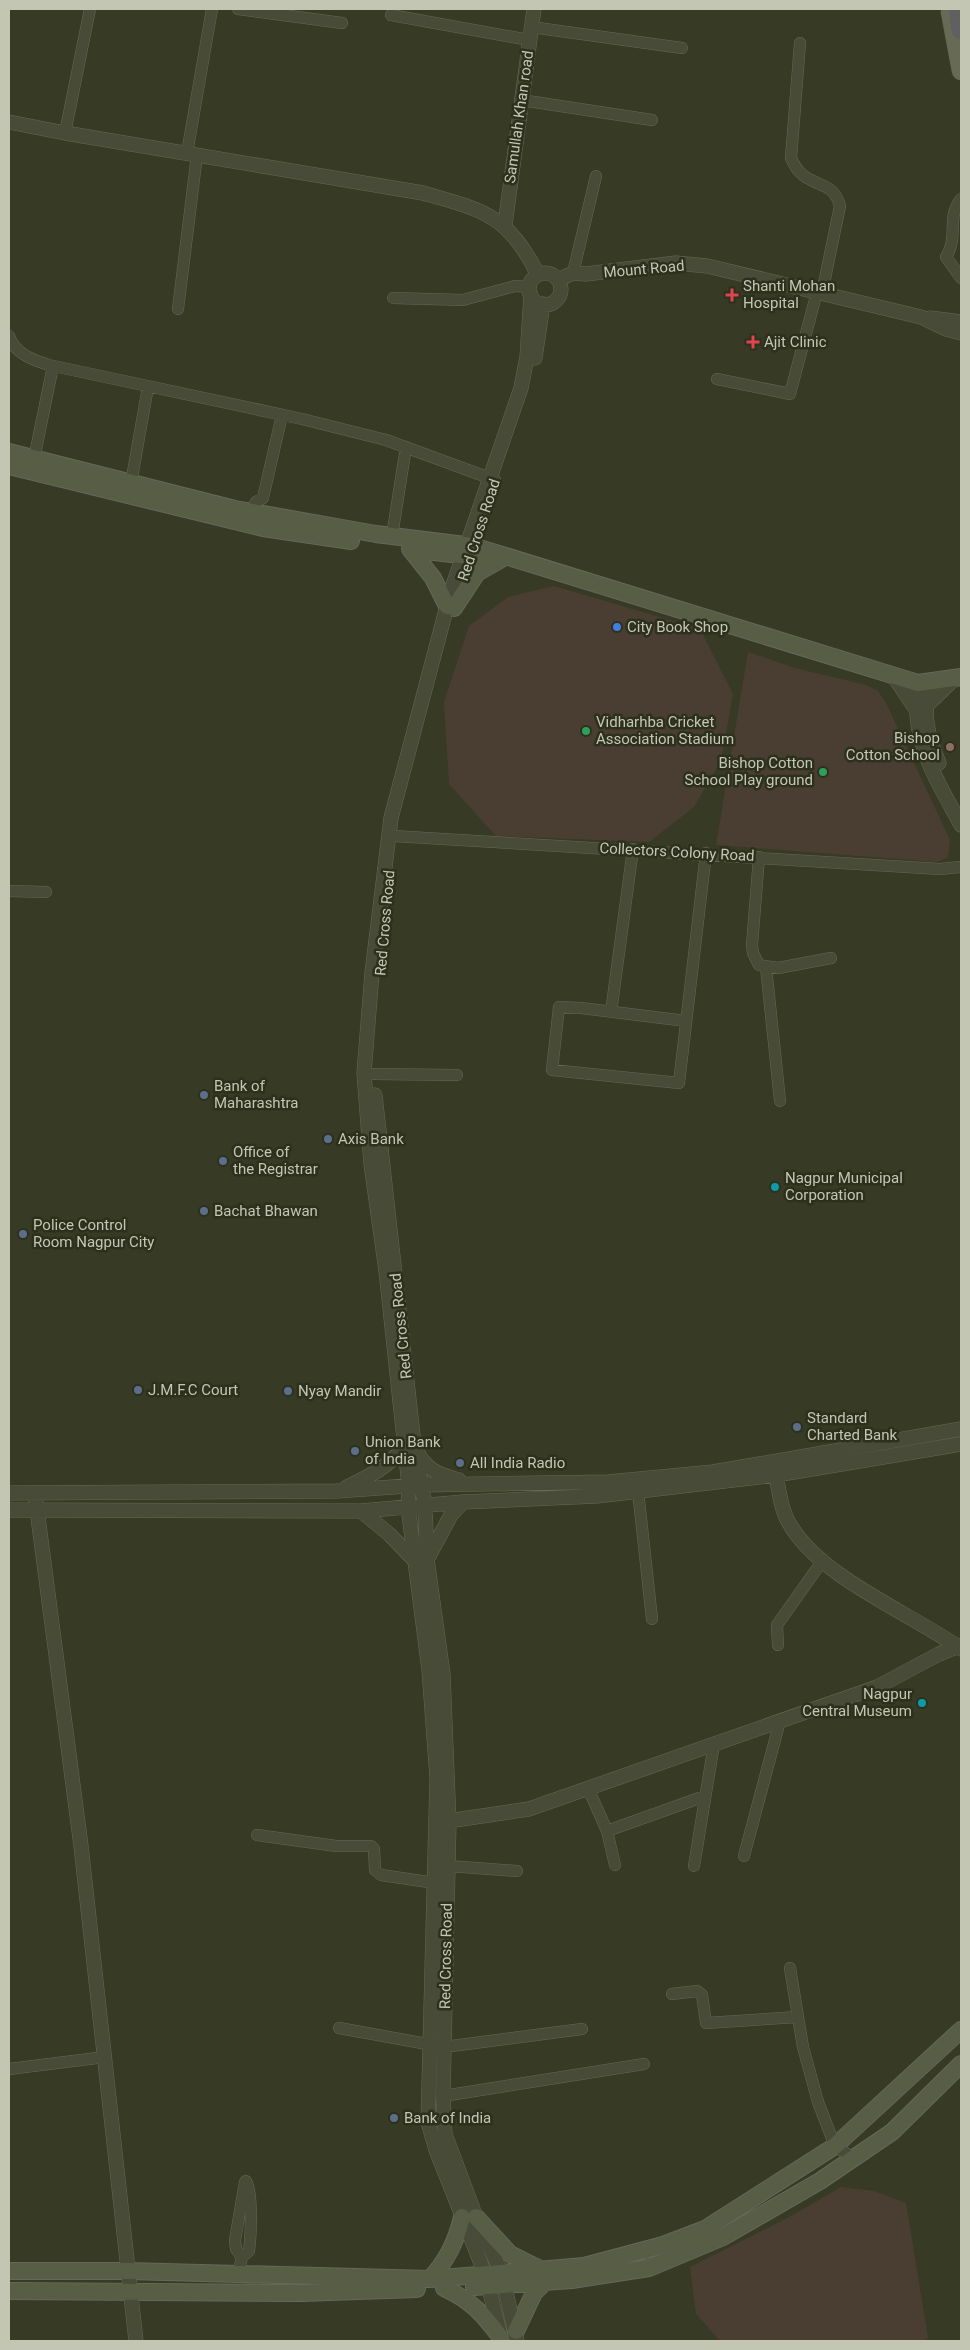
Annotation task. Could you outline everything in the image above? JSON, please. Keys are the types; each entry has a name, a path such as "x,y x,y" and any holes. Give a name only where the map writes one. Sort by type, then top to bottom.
{"highway":[{"path":"958,9 961,30"}],"main road":[{"path":"950,9 961,71"},
{"path":"9,452 252,512 499,555 580,577 893,675 924,682 958,677"},
{"path":"9,466 263,528 410,549 468,550"},
{"path":"410,549 433,578 450,607 477,573 499,555"},
{"path":"517,2336 534,2293 544,2277 663,2245 705,2230 835,2146 961,2030"},
{"path":"9,2271 128,2271 496,2280 649,2268 724,2237 853,2158 892,2132 961,2064"},
{"path":"430,2279 446,2262 469,2217 510,2254 544,2277"},
{"path":"300,2276 301,2293"},
{"path":"9,2291 301,2293 444,2288 496,2280"},
{"path":"444,2288 463,2296 480,2311 502,2340"}],"street":[{"path":"65,134 90,9"},
{"path":"178,309 192,154 212,9"},
{"path":"238,9 342,24"},
{"name":"Samullah Khan road","path":"505,224 534,9"},
{"path":"392,15 530,34 682,48"},
{"path":"717,379 790,394 820,293 840,206 838,196 830,188 811,182 797,171 791,158 800,43"},
{"path":"521,100 652,120"},
{"path":"9,122 65,134 423,193 468,206 505,224 525,249 538,275"},
{"path":"580,274 596,176"},
{"path":"961,199 954,208 952,247 946,257 961,278"},
{"name":"Mount Road","path":"559,284 580,274 676,264 706,266 922,317 946,330 961,333"},
{"path":"9,336 11,342 27,358 53,366 282,414 386,440 492,478 521,388 527,357 530,291 534,277 550,274 559,284 558,298 553,303 544,304 538,303 530,291 515,286 463,300 393,298"},
{"name":"Red Cross Road","path":"421,1560 425,1506 415,1485 409,1445 390,1271 373,1074 393,836 450,607 492,478 531,381 544,304"},
{"path":"922,317 961,322"},
{"path":"34,459 53,366"},
{"path":"131,483 148,387"},
{"path":"252,512 256,502 263,498 282,414"},
{"path":"392,536 406,447"},
{"path":"390,1271 371,1164 364,1073 372,973 391,818 450,607"},
{"path":"893,675 920,707 930,742 961,809"},
{"path":"920,707 958,677"},
{"path":"924,682 920,707 922,748 961,825"},
{"name":"Collectors Colony Road","path":"393,836 706,853 940,869 961,867"},
{"path":"611,1012 633,849"},
{"path":"686,1021 559,1007 552,1070 679,1083 706,853"},
{"path":"759,857 753,953 759,964 766,968 778,968 830,958"},
{"path":"9,891 46,892"},
{"path":"766,968 780,1101"},
{"path":"373,1074 457,1074"},
{"path":"9,1493 337,1491 415,1485 608,1482 713,1472 961,1429"},
{"path":"9,1510 361,1511 463,1502 638,1491 776,1475 961,1444"},
{"path":"337,1491 376,1474 409,1445 422,1463 440,1475 475,1485"},
{"path":"776,1475 788,1521 811,1551 875,1597 960,1647"},
{"name":"Red Cross Road","path":"415,1485 408,1507 421,1560 443,1674 444,1860 429,2044 428,2122 436,2150 469,2217 517,2336"},
{"path":"638,1491 652,1619"},
{"path":"35,1493 81,1846 136,2341"},
{"path":"361,1511 421,1560 447,1521 463,1502"},
{"path":"778,1645 777,1625 823,1560"},
{"path":"443,1829 529,1809 877,1687 939,1654 960,1647"},
{"path":"744,1856 780,1721"},
{"path":"694,1866 714,1744"},
{"path":"588,1788 607,1831 615,1865"},
{"path":"607,1831 705,1796"},
{"path":"258,1835 336,1846 371,1846 374,1849 375,1870 378,1873 442,1884"},
{"path":"444,1860 517,1871"},
{"name":"Red Cross Road","path":"442,1884 443,2096 445,2134 469,2217"},
{"path":"790,1968 798,2017 818,2102 835,2146 853,2158"},
{"path":"672,1994 697,1991 702,1995 706,2023 798,2017"},
{"path":"339,2028 444,2047 582,2029"},
{"path":"9,2069 105,2057"},
{"path":"443,2096 644,2064"},
{"path":"238,2275 242,2257 249,2251 251,2241 250,2203 246,2181 242,2191 235,2240 236,2249 242,2257"},
{"name":"Red Cross Road","path":"496,2280 502,2340"}],"shaded area":[{"name":"Vidharhba Cricket Association Stadium","path":"554,586 700,629 733,694 721,761 694,807 649,842 496,836 449,784 444,702 469,626 508,597"},
{"name":"Bishop Cotton School Play ground","path":"748,652 795,668 866,685 878,691 886,703 950,840 948,857 938,862 716,845"},
{"path":"841,2187 874,2191 906,2203 928,2338 923,2341 720,2341 696,2314 690,2267 793,2215"}],"place":[{"name":"Shanti Mohan Hospital","path":"732,295"},
{"name":"Ajit Clinic","path":"753,342"},
{"name":"City Book Shop","path":"617,627"},
{"name":"Vidharhba Cricket Association Stadium","path":"586,731"},
{"name":"Bishop Cotton School","path":"950,747"},
{"name":"Bishop Cotton School Play ground","path":"823,772"},
{"name":"Bank of Maharashtra","path":"204,1095"},
{"name":"Axis Bank","path":"328,1139"},
{"name":"Office of the Registrar","path":"223,1161"},
{"name":"Nagpur Municipal Corporation","path":"775,1187"},
{"name":"Bachat Bhawan","path":"204,1211"},
{"name":"Police Control Room Nagpur City","path":"23,1234"},
{"name":"J.M.F.C Court","path":"138,1390"},
{"name":"Nyay Mandir","path":"288,1391"},
{"name":"Standard Charted Bank","path":"797,1427"},
{"name":"Union Bank of India","path":"355,1451"},
{"name":"All India Radio","path":"460,1463"},
{"name":"Nagpur Central Museum","path":"922,1703"},
{"name":"Bank of India","path":"394,2118"}]}
